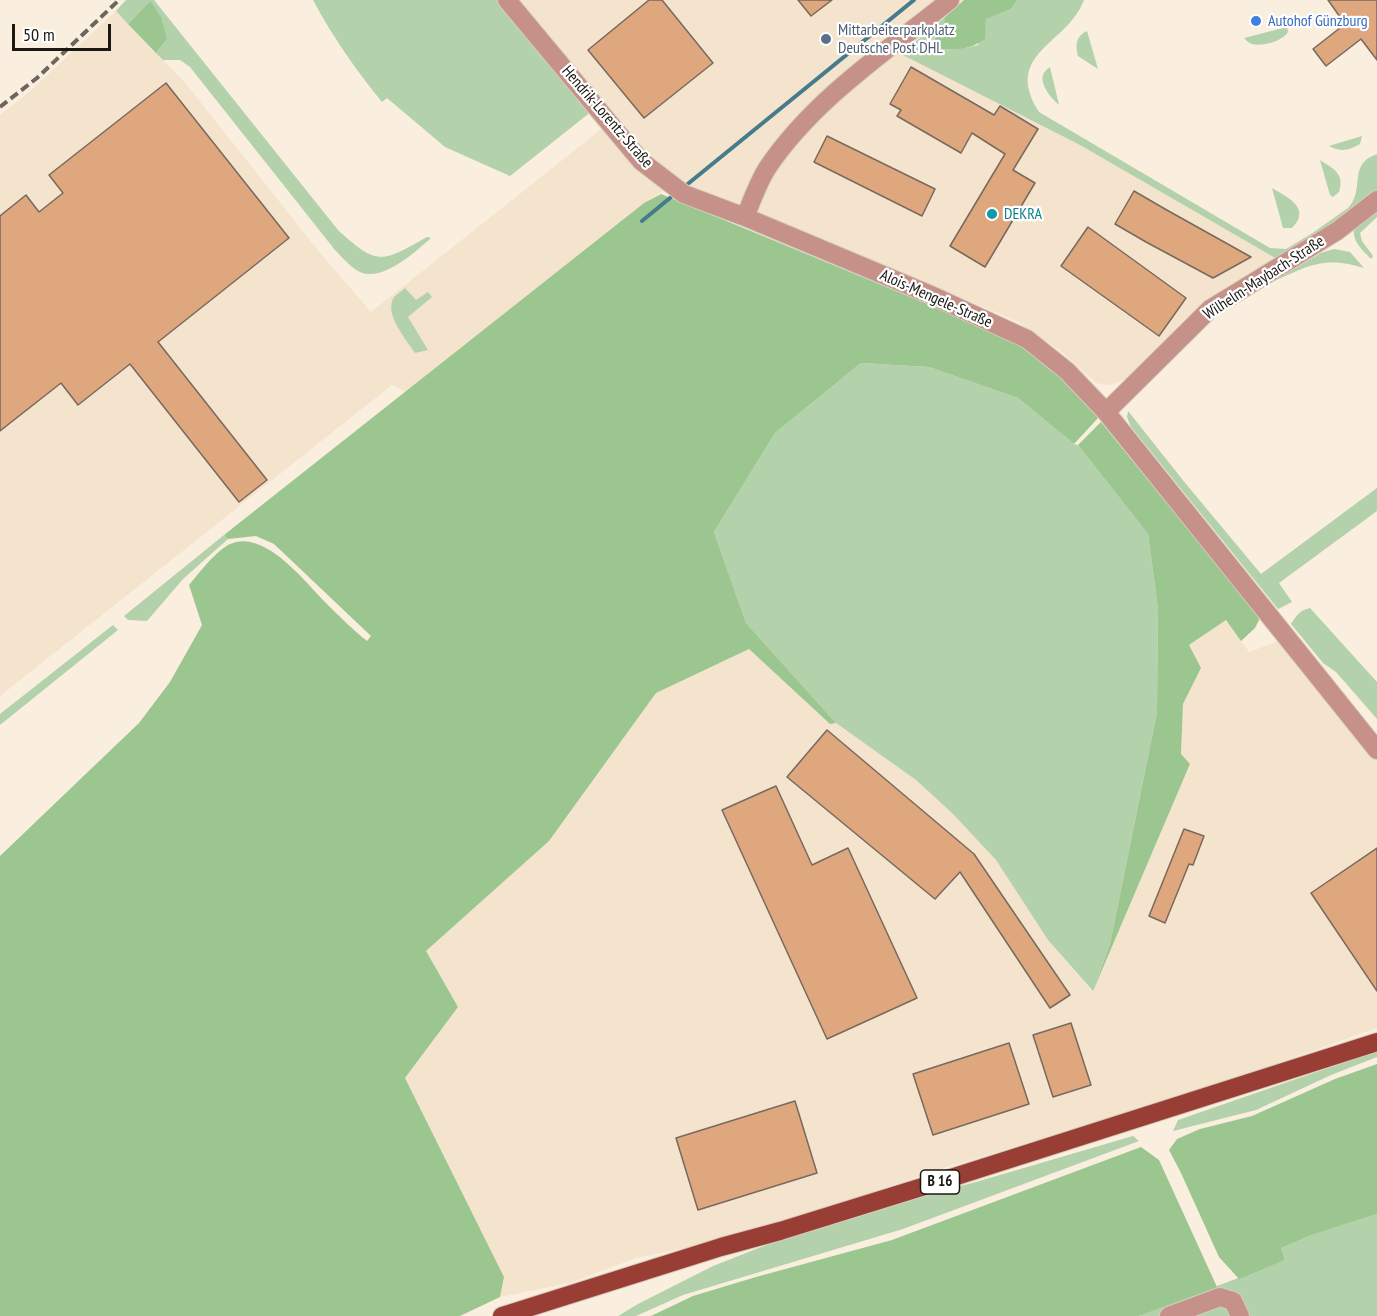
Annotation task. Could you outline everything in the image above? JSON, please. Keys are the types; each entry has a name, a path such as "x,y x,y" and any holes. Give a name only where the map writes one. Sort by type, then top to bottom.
{"main road":[{"name":"B 16","path":"502,1316 720,1247 780,1231 938,1182 1377,1042"}],"street":[{"path":"745,217 767,168 806,120 950,0"},
{"name":"Hendrik-Lorentz-Straße","path":"516,4 641,161 684,194 745,217"},
{"name":"Wilhelm-Maybach-Straße","path":"1106,412 1210,309 1337,231 1377,200"},
{"name":"Alois-Mengele-Straße","path":"745,217 931,295 1027,339 1067,371 1106,412 1377,750"},
{"path":"1169,1316 1220,1297 1233,1300 1240,1316"}],"shaded area":[{"path":"511,0 964,0 902,54 1080,145 1277,259 1185,319 1128,378 1110,385 1096,383 1063,353 1017,321 678,181 644,203 406,392 392,385 0,696 0,115 29,92 116,11 187,85 320,253 371,312 614,119"},
{"path":"1226,620 1249,652 1281,640 1377,760 1377,1028 1208,1088 947,1167 738,1237 636,1258 570,1283 500,1297 504,1277 405,1078 458,1007 426,951 549,841 656,693 749,649 830,724 836,723 916,780 952,813 996,860 1048,940 1092,991 1190,765 1181,755 1183,704 1201,668 1189,645"}],"green space":[{"path":"126,0 154,0 338,230 351,242 372,255 381,257 400,252 427,237 431,238 408,258 379,273 360,272 346,262 190,67 180,60 163,60 156,53 167,39 149,2 128,24 116,11"},
{"path":"313,0 499,0 592,111 510,176 445,147 387,98 382,102 328,27"},
{"path":"964,0 1017,0 1011,9 986,19 985,39 979,43 961,49 935,48 931,42 945,29 944,18"},
{"path":"1017,0 1084,0 1076,15 1032,63 1028,76 1030,92 1039,112 1270,248 1286,249 1348,208 1355,197 1361,167 1367,159 1377,154 1377,190 1327,229 1277,259 1080,145 901,54 944,18 945,29 931,41 935,48 957,49 978,45 986,26 985,19 1011,9"},
{"path":"150,1 161,17 167,39 156,53 128,24"},
{"path":"1287,27 1288,32 1285,35 1277,41 1266,44 1252,44 1244,38"},
{"path":"1087,31 1098,69 1078,56 1077,41"},
{"path":"1050,67 1059,105 1044,86 1043,76"},
{"path":"1362,136 1360,144 1348,149 1341,150 1329,146"},
{"path":"1320,160 1334,169 1341,181 1339,192 1333,197 1330,195"},
{"path":"1272,188 1290,199 1298,209 1299,215 1292,228 1283,228"},
{"path":"661,194 974,323 1023,347 1058,373 1099,417 1074,444 1018,398 929,367 861,363 775,433 714,532 746,623 836,723 830,724 749,649 656,693 549,841 426,951 458,1007 405,1078 504,1277 500,1297 460,1316 0,1316 0,856 139,723 170,682 202,625 189,585 212,558 228,545 241,541 255,543 269,549 295,570 351,628 367,641 371,636 274,544 256,536 228,539 224,535 644,203"},
{"path":"1377,210 1377,217 1360,233 1362,241 1373,256 1371,259 1356,241 1354,227"},
{"path":"1334,249 1350,252 1364,268 1349,264 1325,263 1304,268 1268,284 1321,253"},
{"path":"405,288 416,300 428,292 432,297 408,317 428,350 415,353 394,319 391,304 394,297"},
{"path":"861,363 929,367 1018,398 1078,445 1148,534 1158,608 1157,712 1110,944 1093,991 1048,940 996,860 952,813 916,780 836,723 746,623 714,532 775,433"},
{"path":"1128,411 1261,574 1377,488 1377,511 1279,583 1292,602 1278,609 1131,427 1127,417"},
{"path":"1101,422 1257,614 1259,620 1255,628 1241,641 1226,620 1189,645 1201,668 1183,704 1181,754 1190,764 1093,991 1110,944 1157,712 1158,608 1148,534 1078,445"},
{"path":"224,535 228,539 183,579 147,621 128,620 124,616"},
{"path":"1310,608 1377,682 1377,719 1336,672 1323,663 1291,624 1299,614"},
{"path":"113,625 118,630 0,725 0,714"},
{"path":"1377,1051 1377,1057 1331,1075 1256,1110 1173,1131 1178,1120"},
{"path":"1377,1064 1377,1214 1312,1235 1281,1248 1285,1260 1239,1279 1219,1257 1169,1150 1177,1139 1200,1129 1252,1116 1335,1079"},
{"path":"1133,1136 1139,1141 903,1229 683,1295 636,1316 618,1316 713,1266 797,1233"},
{"path":"1141,1147 1159,1160 1217,1287 1139,1316 651,1316 693,1296 892,1240"},
{"path":"1377,1214 1377,1316 1139,1316 1285,1260 1281,1248 1312,1235"}],"building":[{"path":"649,0 662,0 713,63 644,118 588,50"},
{"path":"798,0 832,0 811,16"},
{"path":"1328,0 1377,0 1377,60 1361,39 1326,66 1313,49 1345,24"},
{"path":"911,67 994,115 1000,106 1038,129 1013,170 1035,183 985,267 950,246 1005,154 972,133 961,153 897,116 901,110 890,104"},
{"path":"166,83 289,238 158,342 267,480 239,502 130,364 78,405 61,383 0,431 0,216 26,195 39,212 63,193 49,175"},
{"path":"827,136 935,189 922,216 814,162"},
{"path":"1134,191 1251,257 1213,278 1146,242 1115,224"},
{"path":"1088,227 1186,298 1159,336 1061,266"},
{"path":"827,730 974,854 1070,995 1050,1008 960,872 935,899 787,777"},
{"path":"776,786 812,865 848,848 917,998 827,1039 722,810"},
{"path":"1184,829 1204,836 1193,865 1189,864 1165,923 1149,916"},
{"path":"1377,848 1377,991 1311,893"},
{"path":"1071,1023 1091,1085 1053,1097 1033,1035"},
{"path":"1009,1043 1029,1104 933,1135 913,1074"},
{"path":"795,1101 817,1173 698,1210 676,1138"}],"waterway":[{"path":"684,187 914,0"},
{"path":"642,221 676,193"}],"railway":[{"path":"0,107 37,78 119,0"}],"place":[{"name":"Autohof Günzburg","path":"1256,21"},
{"name":"Mittarbeiterparkplatz Deutsche Post DHL","path":"826,39"},
{"name":"DEKRA","path":"992,214"}]}
